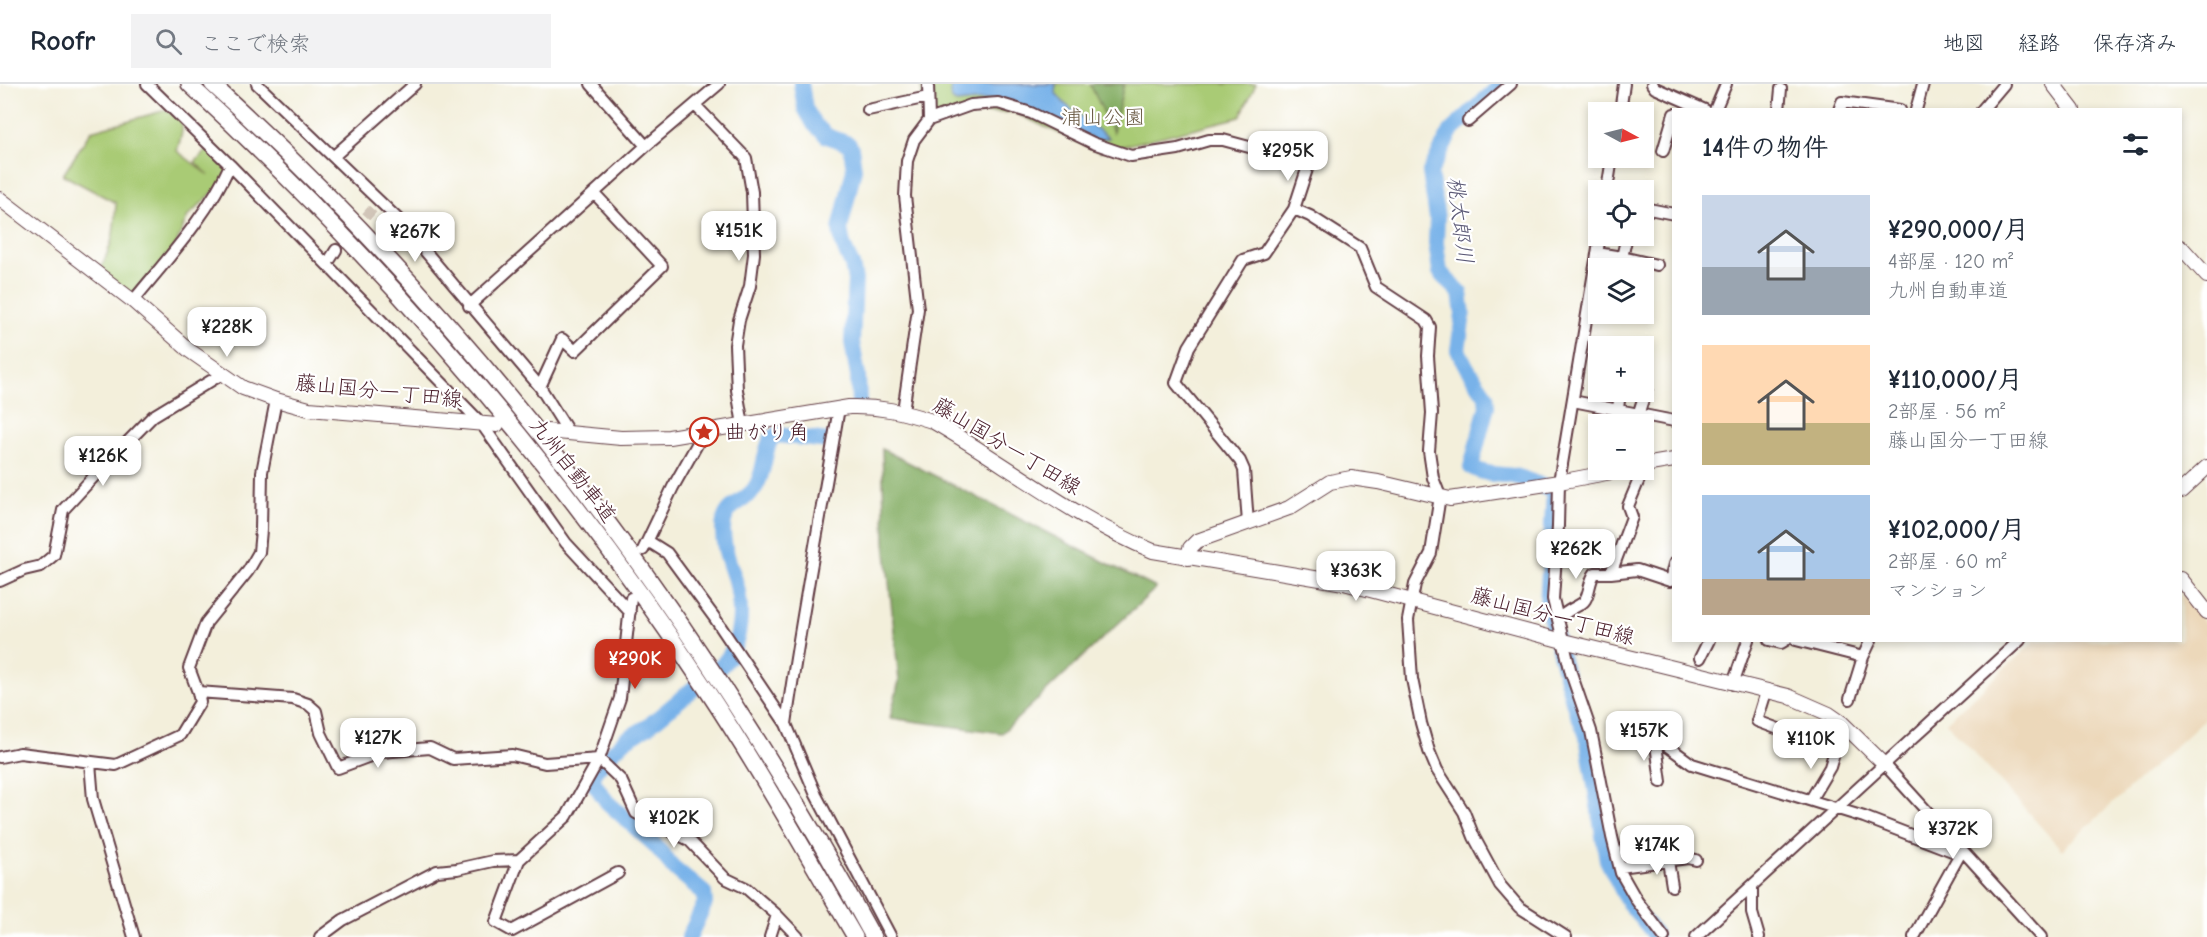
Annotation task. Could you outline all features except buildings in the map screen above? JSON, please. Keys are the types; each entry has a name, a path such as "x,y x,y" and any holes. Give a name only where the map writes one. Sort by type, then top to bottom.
{"highway":[{"name":"九州自動車道","path":"189,84 298,188 364,258 486,393 537,456 603,543 706,689 764,780 855,937"},
{"name":"九州自動車道","path":"212,84 309,176 438,315 498,384 596,508 719,680 795,802 873,937"}],"main road":[{"path":"2053,84 2071,108"},
{"name":"藤山国分一丁田線","path":"1,202 133,301 190,351 243,388 309,409 496,425"},
{"path":"2182,249 2207,276"},
{"name":"藤山国分一丁田線","path":"547,431 641,438 704,432 839,408 868,406 903,411 932,421 1088,520 1153,551 1332,581 1733,684 1788,696 1829,714 1842,723 1885,765"},
{"path":"1654,465 1672,460"},
{"path":"2182,490 2207,467"},
{"path":"1188,558 1190,548 1197,541 1289,508 1330,482 1351,478 1450,499 1588,476"},
{"path":"2182,580 2207,612"}],"street":[{"path":"147,84 230,165 481,423 566,543 630,612"},
{"path":"257,84 398,219 469,306 540,387 568,433"},
{"path":"334,156 415,84"},
{"path":"591,84 646,146"},
{"path":"469,306 718,84"},
{"path":"928,84 929,120"},
{"path":"1468,121 1511,84"},
{"path":"1621,102 1624,84"},
{"path":"1652,84 1678,104 1697,108"},
{"path":"1716,108 1726,84"},
{"path":"1917,108 1923,84"},
{"path":"1984,108 2004,84"},
{"path":"1779,108 1781,89"},
{"path":"868,110 928,97"},
{"path":"1840,108 1842,102 1886,108"},
{"path":"903,411 918,309 905,205 907,161 914,140 929,120 971,105 998,103 1031,113 1093,143 1131,156 1178,149 1209,140 1223,140 1309,163 1294,209 1264,254 1243,260 1189,347 1176,383 1240,461 1244,470 1248,523"},
{"path":"695,105 746,158 752,192 754,254 750,286 739,320 735,345 737,390 743,425"},
{"path":"1663,152 1672,121"},
{"path":"133,301 221,185 230,165"},
{"path":"540,387 562,339 575,351 662,266 595,194"},
{"path":"1294,209 1310,216 1360,248 1376,287 1426,320 1430,327 1428,356 1432,413 1429,451 1433,478 1440,496 1431,553 1419,573 1410,600 1408,620 1412,679 1421,723 1433,761 1464,812 1474,837 1507,895 1519,907 1566,937"},
{"path":"1654,210 1672,214"},
{"path":"1598,246 1558,482 1558,526 1553,598 1571,673 1591,731 1620,867 1636,901 1661,936"},
{"path":"1622,257 1625,246"},
{"path":"327,264 336,250"},
{"path":"1597,253 1657,264"},
{"path":"0,581 24,570 41,566 54,555 63,510 99,470 153,416 222,374"},
{"path":"0,757 20,753 116,765 180,735 200,702 189,668 206,623 248,571 258,552 261,530 262,472 276,400"},
{"path":"1573,401 1633,414"},
{"path":"1618,409 1619,402"},
{"path":"786,724 802,614 839,408"},
{"path":"1654,418 1672,422"},
{"path":"704,432 673,487 645,546 667,553 714,617 786,724 816,795 891,937"},
{"path":"1611,573 1632,518 1628,506 1639,480"},
{"path":"1558,620 1569,609 1580,606 1585,601 1595,573 1637,570 1670,581 1672,572"},
{"path":"618,873 512,931 496,922 519,860 567,816 598,759 620,698 631,598"},
{"path":"1700,658 1708,642"},
{"path":"1733,684 1747,642"},
{"path":"1804,642 1863,657"},
{"path":"1850,699 1870,642"},
{"path":"1696,937 2018,642"},
{"path":"198,692 292,699 308,704 316,711 321,733 338,768 381,752 430,748 453,759 512,755 545,763 598,759 621,780 636,813 689,840 725,878 746,888 798,937"},
{"path":"1766,692 1757,721 1834,750 1830,767 1811,799"},
{"path":"1643,726 1692,764 1811,799 1962,853"},
{"path":"1655,737 1661,782"},
{"path":"90,762 93,798 134,937"},
{"path":"1885,765 1962,853 2041,937"},
{"path":"1914,937 1962,853"},
{"path":"1620,867 1688,858 1696,860"},
{"path":"320,937 343,920 437,871 493,861 519,860"},
{"path":"1668,861 1672,886"},
{"path":"1752,886 1752,912 1759,937"},
{"path":"770,937 777,915"}],"shaded area":[{"path":"2182,596 2207,625 2207,717 2062,850 1946,722 2034,642 2182,642"}],"green space":[{"name":"浦山公園","path":"921,84 1256,84 1240,117 1100,152 1013,112 924,117"},
{"path":"1090,84 1124,84 1113,132"},
{"path":"166,110 181,122 182,131 177,151 209,175 195,162 207,150 230,165 221,185 188,216 173,251 133,301 98,273 112,240 116,203 63,175 91,131"},
{"path":"882,449 1156,588 1002,733 890,718 899,681 885,542"}],"water":[{"path":"951,84 1056,84 1055,92 1065,104 1109,138 1095,140 997,99 956,103 951,98"}],"waterway":[{"path":"801,84 805,108 814,124 827,136 849,144 851,148 854,169 840,229 855,280 852,342 858,376 859,403"},
{"name":"桃太郎川","path":"1502,84 1451,131 1430,172 1437,218 1436,243 1440,272 1460,293 1463,314 1458,350 1486,396 1487,406 1471,467 1486,473 1524,478 1554,492 1547,605 1573,701 1587,736 1607,860 1628,902 1654,933 1654,937"},
{"path":"689,937 705,903 704,893 673,867 655,845 607,802 594,783 593,774 625,740 647,727 723,664 730,655 738,635 740,612 738,590 724,543 724,521 729,510 755,488 761,476 771,439 777,435 829,441"}],"tunnel":[{"path":"336,250 379,202"}],"place":[{"name":"曲がり角","path":"704,432"}]}
